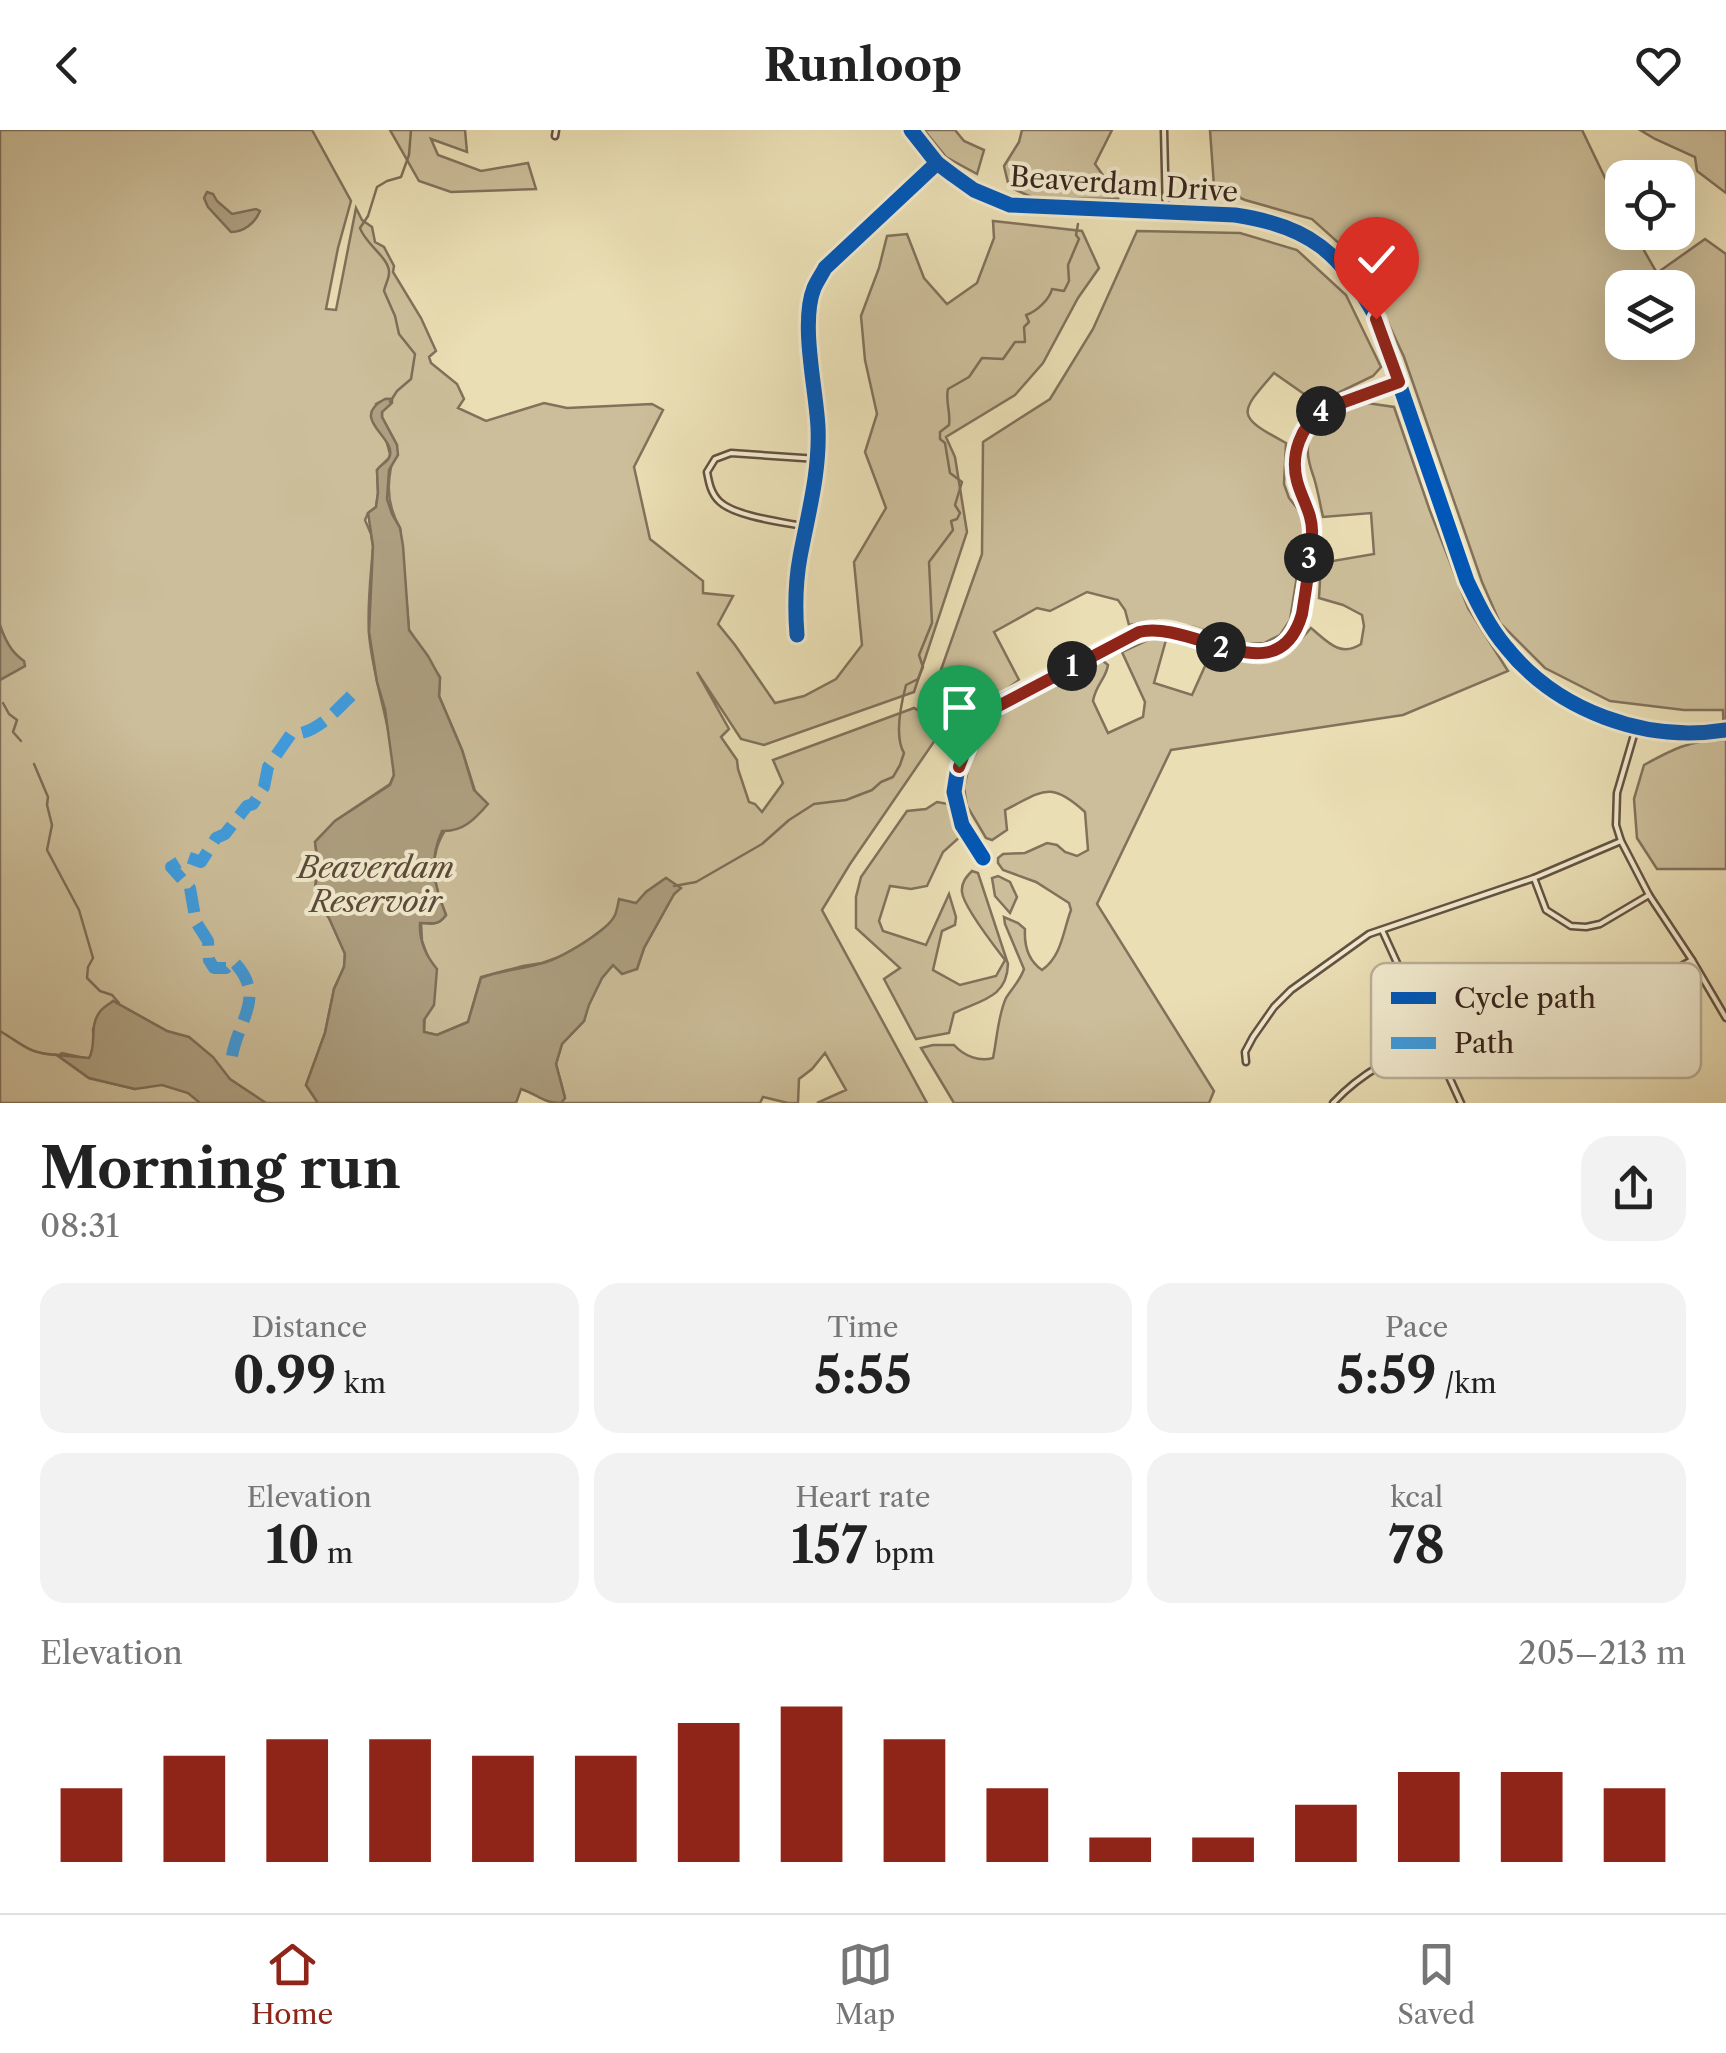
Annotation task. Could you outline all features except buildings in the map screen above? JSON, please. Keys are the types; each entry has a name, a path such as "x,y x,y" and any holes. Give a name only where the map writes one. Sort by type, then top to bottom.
{"street":[{"name":"Beaverdam Drive","path":"912,130 937,163 974,190 1010,205 1235,216 1265,220 1308,238 1346,270 1381,329 1467,581 1484,617 1506,647 1530,674 1608,719 1667,733 1726,730"},
{"path":"1164,130 1166,213"},
{"path":"797,635 795,596 818,459 808,314 814,288 826,268 937,163"},
{"path":"984,858 962,825 954,792 970,739 987,712 1118,642 1149,630 1177,632 1252,655 1285,644 1299,627 1312,534 1310,511 1296,478 1298,443 1322,410 1399,382"},
{"path":"806,527 734,510 720,502 710,488 707,472 714,459 731,452 818,459"},
{"path":"1636,728 1617,793 1616,826 1649,895 1694,963"},
{"path":"1246,1062 1245,1052 1274,1007 1291,990 1369,934 1534,878 1620,841"},
{"path":"1534,878 1546,910 1571,926 1600,924 1649,895"},
{"path":"1381,929 1397,963"},
{"path":"1687,963 1692,960"},
{"path":"1701,975 1726,1018"},
{"path":"1333,1103 1371,1070"},
{"path":"1451,1078 1461,1103"}],"shaded area":[{"path":"0,130 312,130 351,201 326,309 336,310 356,208 362,220 372,227 375,242 384,247 393,272 421,318 436,351 429,357 431,363 457,384 464,399 458,408 486,421 544,403 567,408 652,404 663,410 634,467 650,539 703,581 703,593 733,596 718,624 775,703 804,696 836,679 862,645 854,562 886,508 865,452 877,414 865,360 861,316 887,236 907,234 924,278 947,304 977,283 994,238 993,221 1082,231 1099,268 1043,363 1015,395 946,437 955,457 967,532 914,692 764,745 741,739 697,672 729,729 721,737 737,760 749,802 762,812 783,783 773,760 914,708 942,730 822,910 927,1103 817,1103 846,1090 825,1053 799,1079 798,1103 763,1097 760,1103 561,1103 565,1098 556,1064 562,1044 584,1021 602,978 614,964 637,969 644,948 680,888 666,878 562,956 481,977 468,1022 437,1035 424,1032 428,958 421,922 435,923 446,915 435,877 437,848 451,821 475,791 439,696 440,677 409,630 400,528 389,497 389,477 397,445 382,417 391,399 386,399 376,404 390,454 377,470 376,507 365,520 373,546 369,634 394,775 390,784 335,821 315,842 317,901 345,953 325,1033 306,1085 318,1103 0,1103","holes":["113,1001 167,1031 135,1089 89,1078 58,1056 62,1053 89,1059 94,1052 93,1029"]},
{"path":"390,130 465,130 467,152 431,139 438,155 481,171 528,163 536,189 451,192 419,181"},
{"path":"924,130 955,130 964,141 984,150 977,174 946,157"},
{"path":"1022,130 1112,130 1095,164 1107,181 1121,190 1118,199 1034,198 1009,187 1004,166"},
{"path":"1210,130 1582,130 1605,178 1605,250 1644,250 1655,270 1605,270 1605,360 1695,360 1695,270 1661,270 1695,250 1705,239 1726,254 1726,869 1657,869 1637,838 1634,799 1644,765 1682,746 1724,740 1723,710 1684,710 1610,701 1545,668 1500,623 1482,582 1404,357 1351,254 1312,219 1245,200 1214,186"},
{"path":"1640,130 1726,130 1726,193 1697,171 1695,157"},
{"path":"1137,231 1240,233 1297,250 1346,295 1381,367 1373,376 1317,403 1274,373 1249,406 1251,420 1286,443 1284,484 1301,513 1304,532 1290,620 1280,635 1264,643 1247,644 1157,620 1129,625 1118,600 1087,592 1050,611 1037,608 994,632 1019,680 980,709 968,726 931,698 982,554 983,442 1050,399 1093,329"},
{"path":"1367,403 1394,407 1468,608 1508,671 1403,715 1171,750 1097,904 1214,1091 1209,1103 954,1103 921,1048 954,1045 972,1057 993,1058 1003,1005 1024,969 1004,917 1025,929 1028,952 1042,970 1058,950 1071,910 1069,903 1036,882 1003,870 998,858 1003,854 1025,853 1047,843 1077,856 1088,850 1085,812 1054,792 1038,794 1005,810 1007,830 992,840 986,838 967,806 964,788 987,728 1005,711 1102,660 1108,665 1093,701 1108,733 1143,717 1145,702 1122,652 1150,639 1166,640 1154,683 1192,695 1210,655 1266,661 1287,652 1311,628 1340,649 1361,644 1362,615 1319,598 1321,563 1374,554 1371,513 1323,517 1308,445 1321,424"},
{"path":"937,802 948,804 961,836 943,852 927,886 890,886 879,921 883,931 926,945 949,894 955,925 942,931 933,970 960,985 996,976 1005,960 973,916 962,892 964,880 972,871 978,873 1008,964 998,991 954,1013 949,1033 916,1039 884,979 900,968 856,928 856,897 861,877 907,811 926,809"},
{"path":"998,876 1010,882 1017,897 1010,913 995,896 992,878"}],"water":[{"path":"207,192 232,214 260,211 248,226 231,232 208,207 204,198"},
{"name":"Beaverdam Reservoir","path":"385,399 392,399 392,403 382,417 398,455 389,470 387,499 400,528 409,630 440,678 439,696 474,790 488,804 462,827 442,831 438,842 434,873 446,915 437,922 420,923 424,948 437,969 434,1005 424,1020 424,1032 437,1035 468,1022 481,978 543,963 572,950 611,921 619,899 636,903 666,878 681,888 644,948 637,969 622,974 613,965 602,978 584,1021 562,1044 556,1064 565,1098 561,1103 521,1089 516,1103 318,1103 306,1085 325,1033 345,954 317,901 315,842 335,821 390,785 394,775 369,632 373,546 368,513 376,507 377,470 389,458 390,451 371,414"},
{"path":"0,625 25,666 0,680"},
{"path":"113,1001 167,1031 189,1037 213,1057 230,1079 266,1103 200,1103 188,1093 162,1085 135,1089 89,1078 57,1055 89,1058 96,1018"}],"waterway":[{"path":"390,402 411,379 415,354 399,334 384,291 388,267 360,228 377,187 401,177 409,155 411,130"},
{"path":"674,886 696,882 762,844 814,804 846,800 893,777 904,753 899,729 906,685 918,679 923,667 919,655 932,623 929,562 953,530 951,521 960,513 955,505 962,482 950,473 945,443 940,439 940,432 949,425 948,389 969,377 982,358 1003,359 1015,342 1025,342 1024,327 1029,322 1026,315 1042,305 1052,289 1064,291 1069,281 1068,265 1079,239 1078,224"},
{"path":"3,703 17,720 13,732 21,741"},
{"path":"34,764 48,797 52,825 47,850 79,910 93,958 87,978 119,1003"},
{"path":"0,1031 32,1050 57,1055"}],"marked path":[{"path":"232,1056 248,1007 248,985 233,961 226,968 214,968 209,960 208,941 196,922 190,888 171,867 187,857 201,862 216,838 225,834 247,806 253,804 264,787 268,767 291,734 318,725 356,691"}],"cycle path":[{"path":"911,130 937,163 974,190 1010,205 1235,215 1284,227 1321,246 1350,276 1377,319 1467,581 1506,647 1550,689 1605,717 1665,732 1726,730"},
{"path":"797,635 797,577 818,444 808,319 814,288 825,268 937,163"},
{"path":"983,858 962,825 954,792 957,773 978,723 987,712 1147,630 1184,634 1244,652 1262,654 1278,649 1292,636 1302,614 1311,559 1311,520 1295,471 1299,442 1323,410 1399,382"}],"route":[{"path":"959,767 978,723 987,712 1139,632 1177,632 1252,655 1276,649 1292,637 1302,614 1312,534 1310,511 1296,478 1298,443 1303,431 1322,410 1399,382 1376,319"}]}
